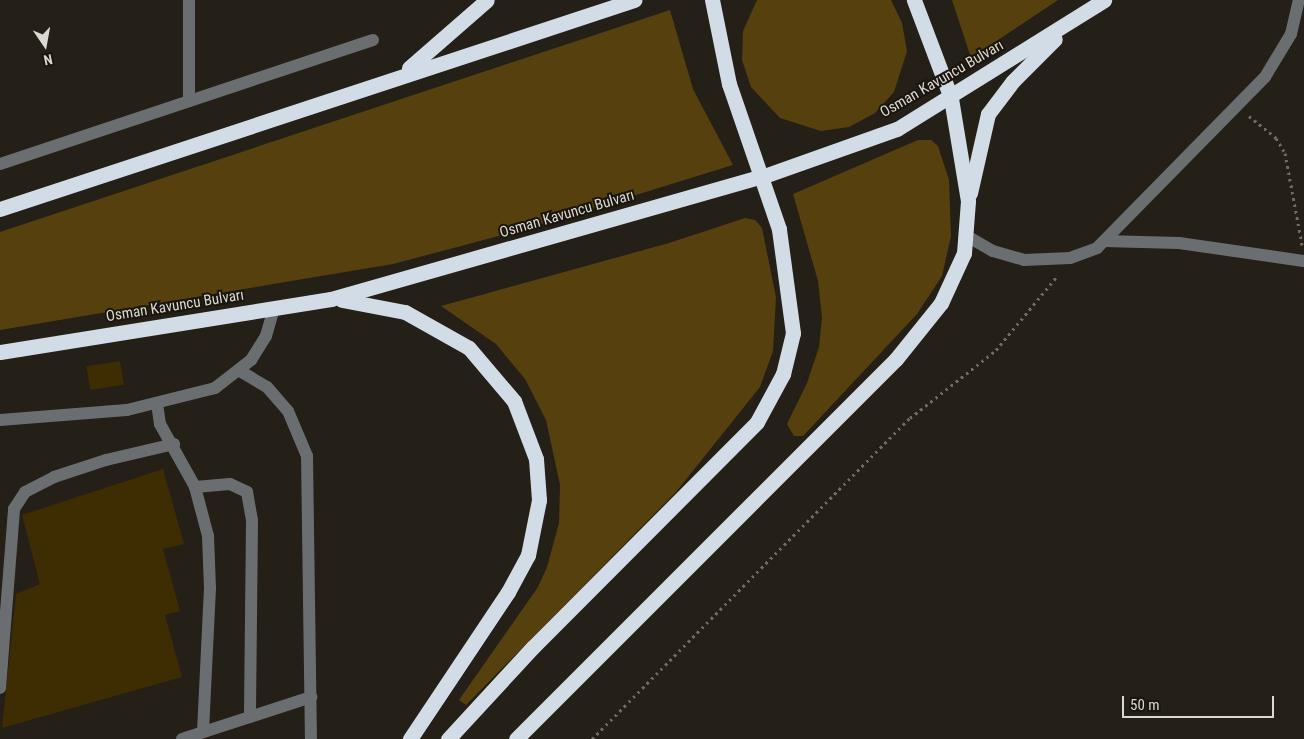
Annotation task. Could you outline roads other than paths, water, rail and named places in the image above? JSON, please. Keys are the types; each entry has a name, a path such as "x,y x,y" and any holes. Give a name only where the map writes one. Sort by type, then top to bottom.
{"highway":[{"path":"400,75 487,0"},
{"path":"0,209 400,75 634,0"},
{"path":"448,739 533,647 757,422 783,374 793,333 779,229 764,176 729,84 712,0"},
{"path":"914,0 951,98 968,202"},
{"name":"Osman Kavuncu Bulvarı","path":"0,352 330,299 764,176 897,129 951,98 1104,0"},
{"path":"516,739 896,359 941,303 964,253 968,202 988,114 1013,81 1074,19"},
{"path":"330,299 405,312 469,348 514,401 536,459 539,500 528,555 508,592 410,739"}],"street":[{"path":"189,0 189,101"},
{"path":"965,235 1008,257 1041,261 1070,258 1097,248 1237,106 1284,50 1300,4"},
{"path":"0,164 373,40"},
{"path":"1104,241 1179,243 1304,261"},
{"path":"0,420 86,415 157,403 215,388 240,371 266,336 274,308"},
{"path":"240,371 267,388 288,411 307,456 311,739"},
{"path":"157,403 160,424 174,444 195,487 210,562 203,732"},
{"path":"0,688 14,509 25,492 89,466 174,444"},
{"path":"195,487 230,484 246,492 252,521 250,717"},
{"path":"182,739 311,697"}]}
